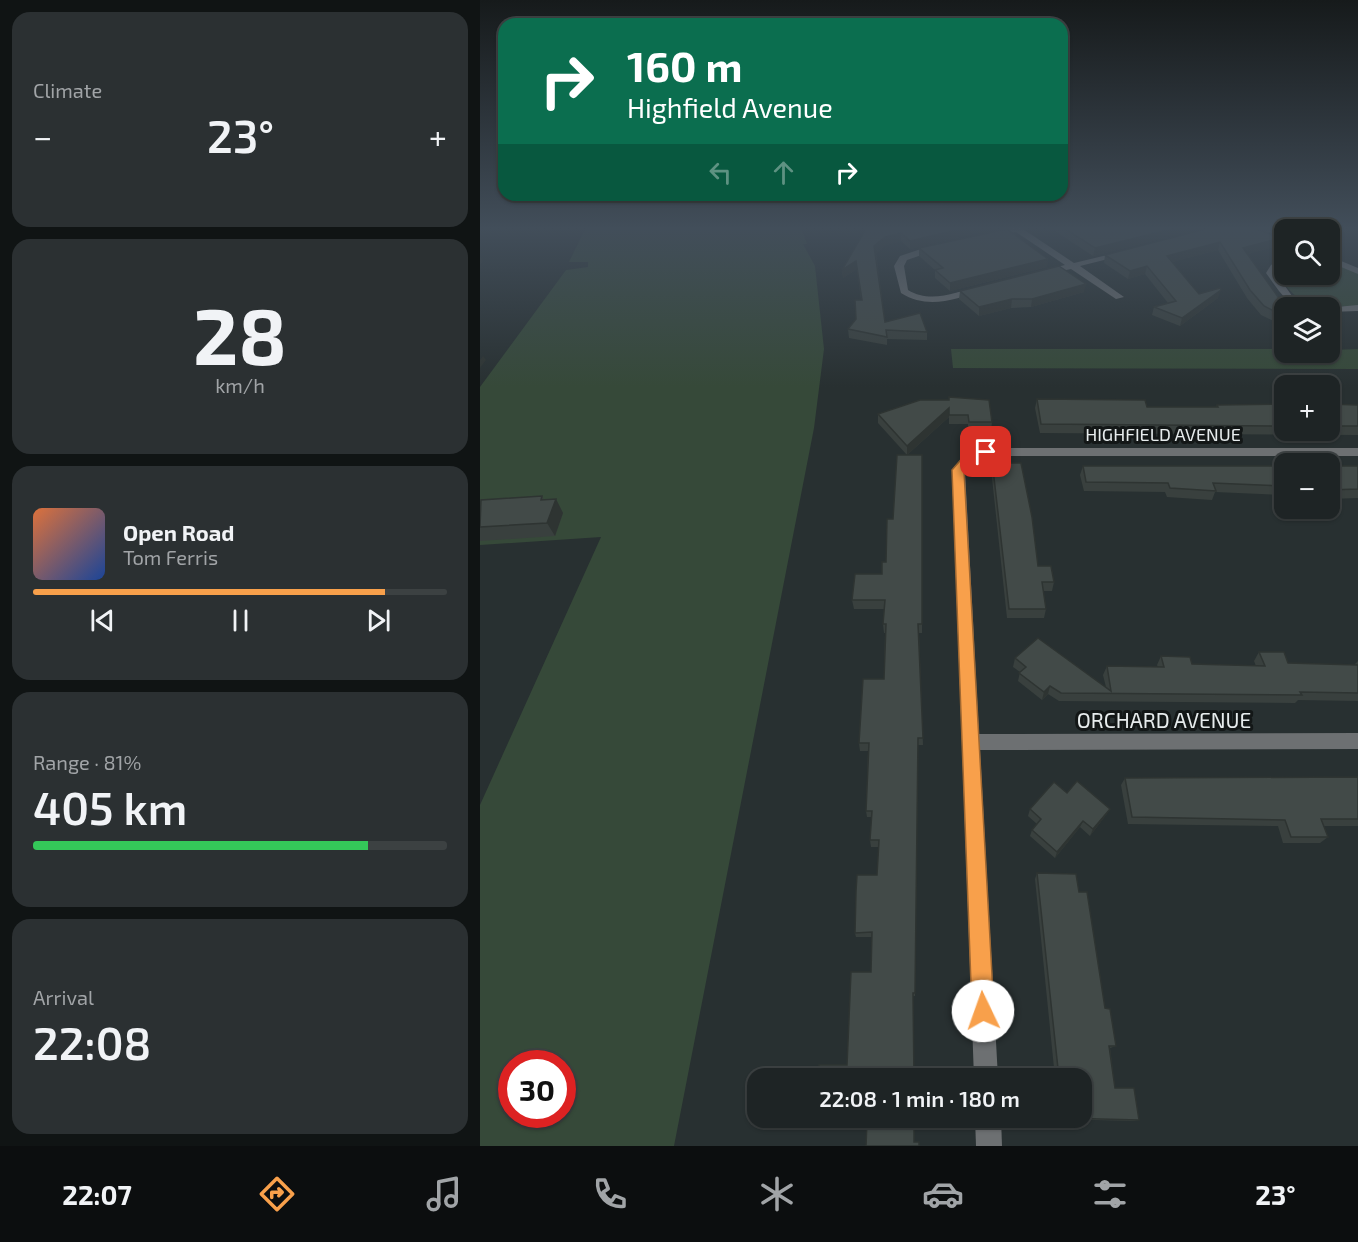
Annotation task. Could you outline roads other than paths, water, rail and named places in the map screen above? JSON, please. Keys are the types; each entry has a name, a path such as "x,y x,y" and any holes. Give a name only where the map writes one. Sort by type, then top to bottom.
{"street":[{"path":"902,280 904,291 913,297 932,300 995,285"},
{"path":"1095,280 1119,297"},
{"path":"1340,309 1358,309"},
{"name":"HIGHFIELD AVENUE","path":"970,742 958,470 969,458 986,452 1358,452"},
{"name":"ORCHARD AVENUE","path":"970,742 1358,741"},
{"path":"970,742 986,1068"},
{"path":"988,1128 989,1146"}]}
